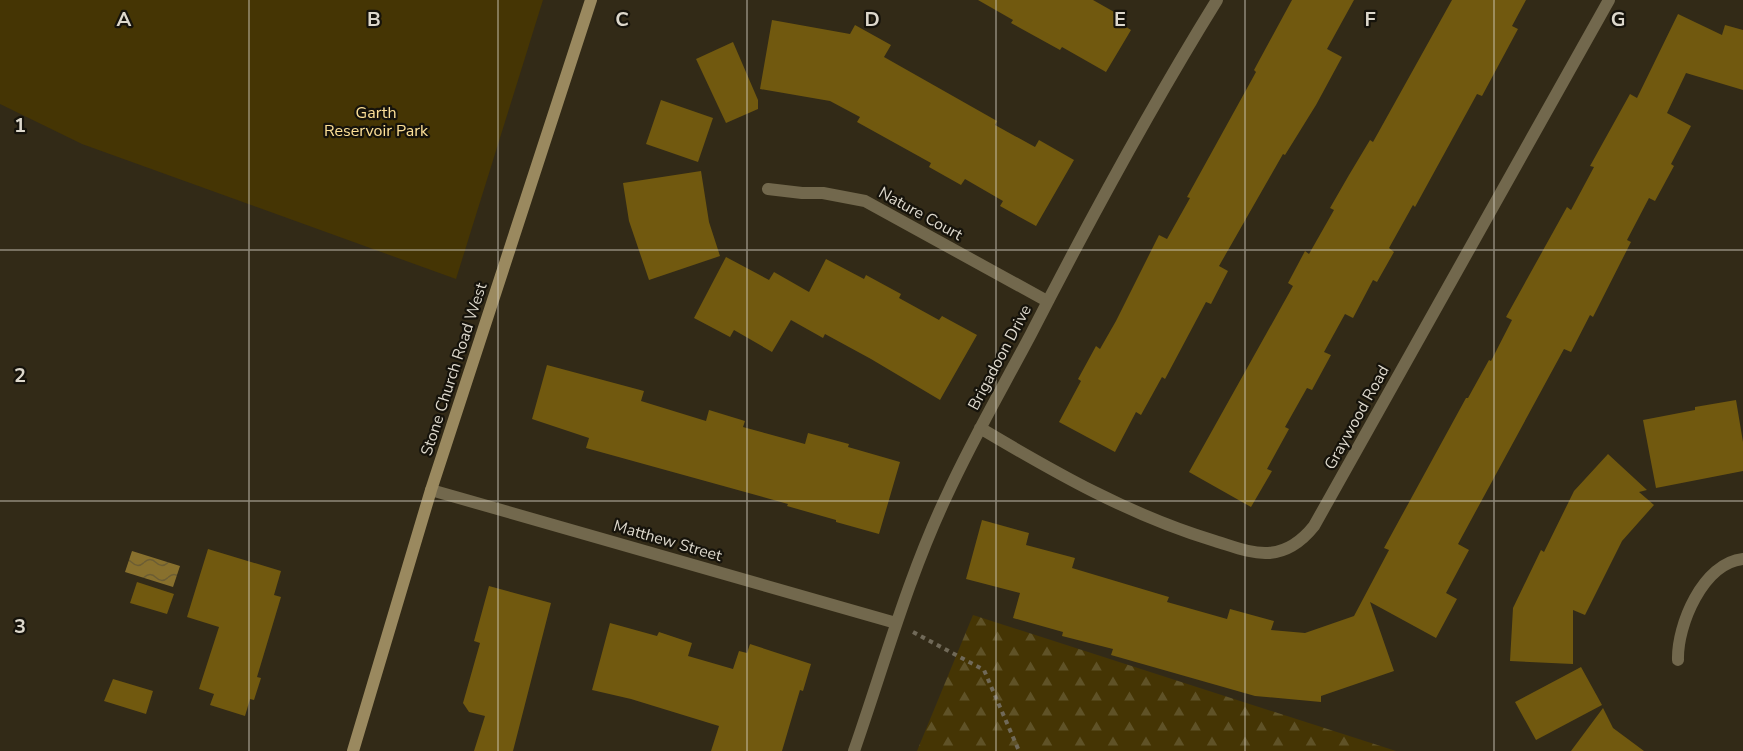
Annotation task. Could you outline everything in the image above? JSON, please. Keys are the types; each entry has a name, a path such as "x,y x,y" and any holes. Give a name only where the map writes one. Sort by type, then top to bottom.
{"main road":[{"name":"Stone Church Road West","path":"353,751 431,490 591,0"}],"street":[{"name":"Brigadoon Drive","path":"854,751 896,623 946,496 1047,302 1185,52 1217,0"},
{"name":"Graywood Road","path":"980,428 1071,481 1131,511 1254,552 1269,553 1284,550 1295,544 1314,526 1609,0"},
{"name":"Nature Court","path":"768,189 823,193 865,201 1047,302"},
{"name":"Matthew Street","path":"431,490 896,623"},
{"path":"1678,660 1684,618 1709,576 1733,560 1743,559"}],"path":[{"path":"896,623 984,670 1019,751"}],"green space":[{"name":"Garth Reservoir Park","path":"0,0 543,0 456,279 82,144 0,104"},
{"path":"973,615 1396,751 917,751"}],"water":[{"path":"132,551 180,566 173,587 125,572"}],"building":[{"path":"978,0 1093,0 1123,17 1120,23 1131,30 1106,72 1062,47 1060,50 1011,23 1013,20"},
{"path":"1292,0 1354,0 1327,49 1342,57 1316,105 1285,155 1283,154 1219,266 1228,271 1211,304 1206,302 1165,379 1162,377 1141,415 1136,412 1115,452 1059,422 1081,381 1078,379 1096,346 1100,349 1116,321 1159,235 1167,239 1190,198 1187,197 1256,72 1254,70"},
{"path":"1452,0 1526,0 1512,26 1518,29 1482,96 1477,94 1415,207 1413,205 1389,248 1394,252 1377,282 1373,280 1353,318 1345,314 1324,352 1331,355 1312,390 1307,388 1285,427 1289,429 1267,469 1272,471 1251,507 1189,472 1293,286 1288,283 1305,251 1309,254 1334,210 1330,208 1370,140 1373,142"},
{"path":"1678,14 1722,35 1725,25 1743,30 1743,90 1686,73 1667,113 1691,126 1671,164 1674,166 1655,201 1649,198 1627,240 1631,242 1593,317 1590,315 1571,352 1564,349 1458,544 1469,550 1446,593 1457,599 1436,638 1370,602 1394,671 1321,696 1321,702 1255,696 1111,655 1113,649 1062,636 1063,632 1013,618 1020,593 966,579 982,520 1029,533 1026,545 1075,558 1072,568 1169,597 1167,602 1227,619 1230,609 1274,621 1271,630 1305,633 1354,616 1389,550 1384,548 1466,398 1489,360 1491,361 1512,320 1506,317 1567,207 1571,210 1594,167 1590,166 1630,94 1637,98"},
{"path":"772,20 850,34 855,25 891,45 884,57 997,121 995,125 1035,147 1039,140 1074,160 1036,226 1000,206 1003,201 965,179 961,185 929,167 931,163 857,122 860,117 830,101 760,89"},
{"path":"733,42 758,100 758,109 726,123 696,59"},
{"path":"661,100 713,118 698,162 646,144"},
{"path":"701,171 709,222 720,256 649,280 629,221 623,183"},
{"path":"726,257 769,280 774,272 809,292 826,259 864,279 866,275 901,294 899,298 939,320 942,316 977,335 940,400 825,334 823,338 791,320 772,352 734,330 730,337 694,318"},
{"path":"547,365 644,391 641,401 706,421 709,410 745,421 743,427 805,444 808,433 849,444 848,447 900,462 879,534 787,506 788,504 586,448 589,438 532,419"},
{"path":"1736,400 1743,442 1743,471 1656,488 1643,420"},
{"path":"1608,454 1647,490 1639,492 1654,505 1622,541 1585,615 1573,610 1573,664 1510,661 1513,608 1541,550 1544,552 1574,491"},
{"path":"208,549 281,571 274,595 281,597 257,677 261,678 254,700 250,699 245,716 210,705 214,694 199,689 219,627 187,617"},
{"path":"137,582 174,594 167,614 130,603"},
{"path":"489,586 551,603 513,751 474,751 485,716 469,712 463,703 480,643 474,641"},
{"path":"610,623 657,636 659,632 692,643 688,656 733,669 739,651 747,653 750,644 811,664 803,691 800,690 782,751 711,751 719,726 631,699 592,690"},
{"path":"1581,667 1602,705 1536,740 1515,702"},
{"path":"113,679 153,691 146,714 104,701"},
{"path":"1603,708 1613,728 1644,751 1571,751"}]}
